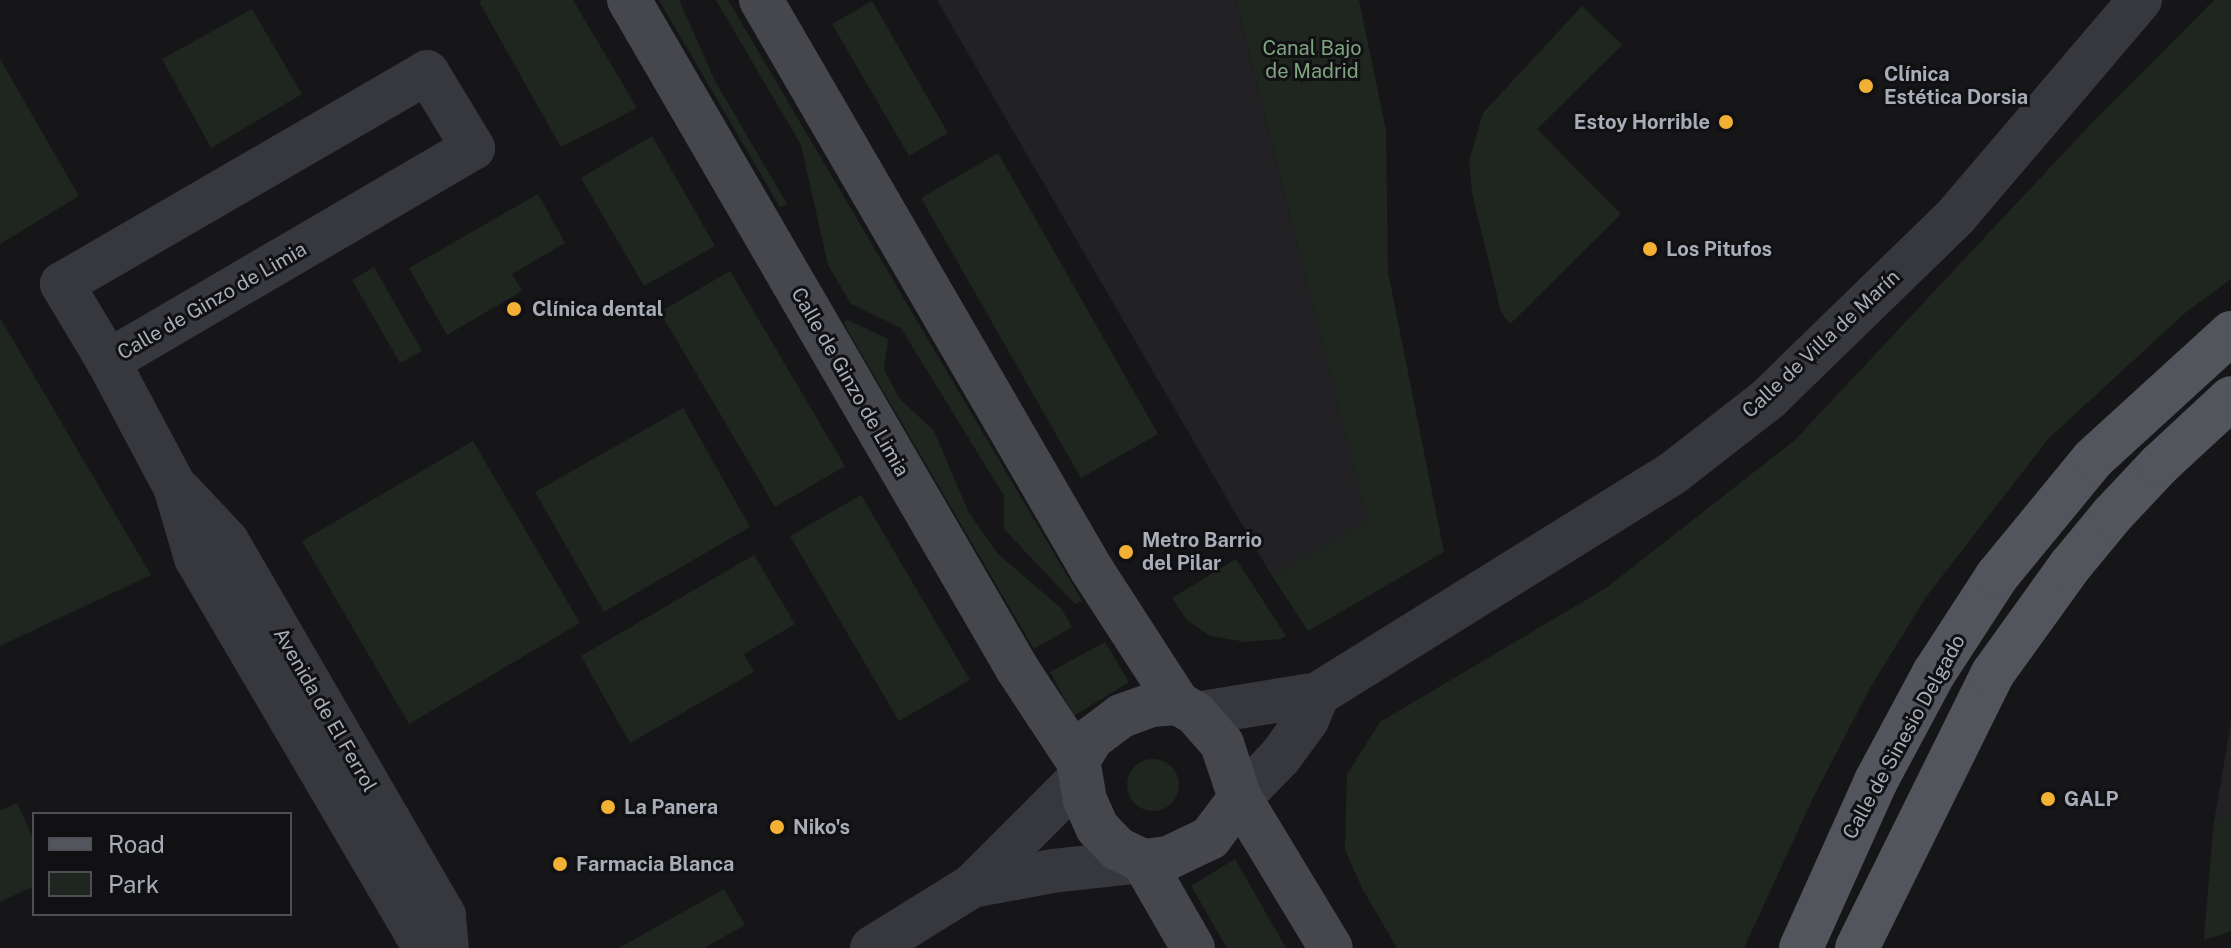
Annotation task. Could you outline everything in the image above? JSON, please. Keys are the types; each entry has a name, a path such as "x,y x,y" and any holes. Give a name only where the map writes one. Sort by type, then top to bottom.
{"main road":[{"name":"Calle de Ginzo de Limia","path":"629,0 1013,662 1079,770"},
{"path":"761,0 1092,570 1187,708 1222,744 1240,798 1331,948"},
{"name":"Calle de Sinesio Delgado","path":"1801,948 1876,781 1934,673 1997,576 2093,459 2231,333"},
{"path":"1857,948 1993,673 2070,566 2112,515 2159,465 2231,398"},
{"path":"1187,708 1151,705 1121,716 1092,738 1079,770 1097,827 1118,849 1143,861 1168,858 1210,838 1240,798"},
{"path":"1143,861 1193,948"}],"street":[{"name":"Calle de Villa de Marín","path":"1187,708 1318,694 1673,473 1768,399 1956,216 2140,0"},
{"name":"Calle de Ginzo de Limia","path":"427,72 473,148 108,361 62,284 427,72"},
{"name":"Avenida de El Ferrol","path":"108,361 175,487 196,558 415,932 438,948"},
{"name":"Avenida de El Ferrol","path":"175,487 227,541 444,916 447,948"},
{"path":"1240,798 1280,757 1307,720 1318,694"},
{"path":"872,948 972,886 1079,770"},
{"path":"972,886 1052,871 1143,861"}],"shaded area":[{"path":"937,0 1236,0 1367,521 1272,576"},
{"path":"2231,723 2231,931 2204,940 2214,821"}],"green space":[{"path":"573,0 637,108 561,147 479,2"},
{"path":"659,0 679,0 715,81 787,204 780,207"},
{"path":"716,0 728,0 1082,601 1075,604 1004,529 1004,496 901,328 851,304 828,265 801,145"},
{"name":"Canal Bajo de Madrid","path":"1236,0 1359,0 1386,130 1388,272 1444,552 1308,631 1272,576 1367,521"},
{"path":"2214,0 2231,0 2231,279 2185,313 2048,439 1926,597 1870,688 1813,798 1744,948 1397,948 1363,890 1345,850 1347,774 1380,722 1606,588 1795,440 2088,127"},
{"path":"872,1 948,133 909,156 832,24"},
{"path":"1582,6 1622,45 1537,129 1621,214 1510,324 1501,312 1472,193 1469,161 1483,113"},
{"path":"252,9 302,94 211,148 162,59"},
{"path":"0,59 79,196 0,244"},
{"path":"652,136 715,246 644,286 581,178"},
{"path":"998,153 1158,434 1081,478 921,198"},
{"path":"538,194 565,243 512,274 522,291 447,335 409,268"},
{"path":"374,267 422,351 400,363 352,280"},
{"path":"730,271 845,466 775,507 660,312"},
{"path":"0,318 151,575 0,646"},
{"path":"846,319 888,339 884,369 899,398 934,431 968,511 997,553 1061,608 1072,627 1034,649 844,324"},
{"path":"683,408 750,527 604,612 535,492"},
{"path":"473,441 580,623 409,724 302,541"},
{"path":"861,495 970,680 899,721 790,536"},
{"path":"754,555 795,624 744,654 754,672 630,743 581,656"},
{"path":"1236,559 1286,636 1246,642 1210,636 1187,620 1172,598"},
{"path":"1105,642 1129,682 1074,716 1050,672"},
{"path":"1153,759 1172,766 1179,785 1172,804 1153,811 1134,804 1127,785 1134,766"},
{"path":"17,803 32,836 32,887 0,902 0,811"},
{"path":"2231,817 2231,931 2204,940 2214,821"},
{"path":"1235,859 1286,948 1227,948 1191,886"},
{"path":"724,889 745,925 704,948 619,948"}],"place":[{"name":"Clínica Estética Dorsia","path":"1866,86"},
{"name":"Estoy Horrible","path":"1726,122"},
{"name":"Los Pitufos","path":"1650,249"},
{"name":"Clínica dental","path":"514,309"},
{"name":"Metro Barrio del Pilar","path":"1126,552"},
{"name":"GALP","path":"2048,799"},
{"name":"La Panera","path":"608,807"},
{"name":"Niko's","path":"777,827"},
{"name":"Farmacia Blanca","path":"560,864"}]}
